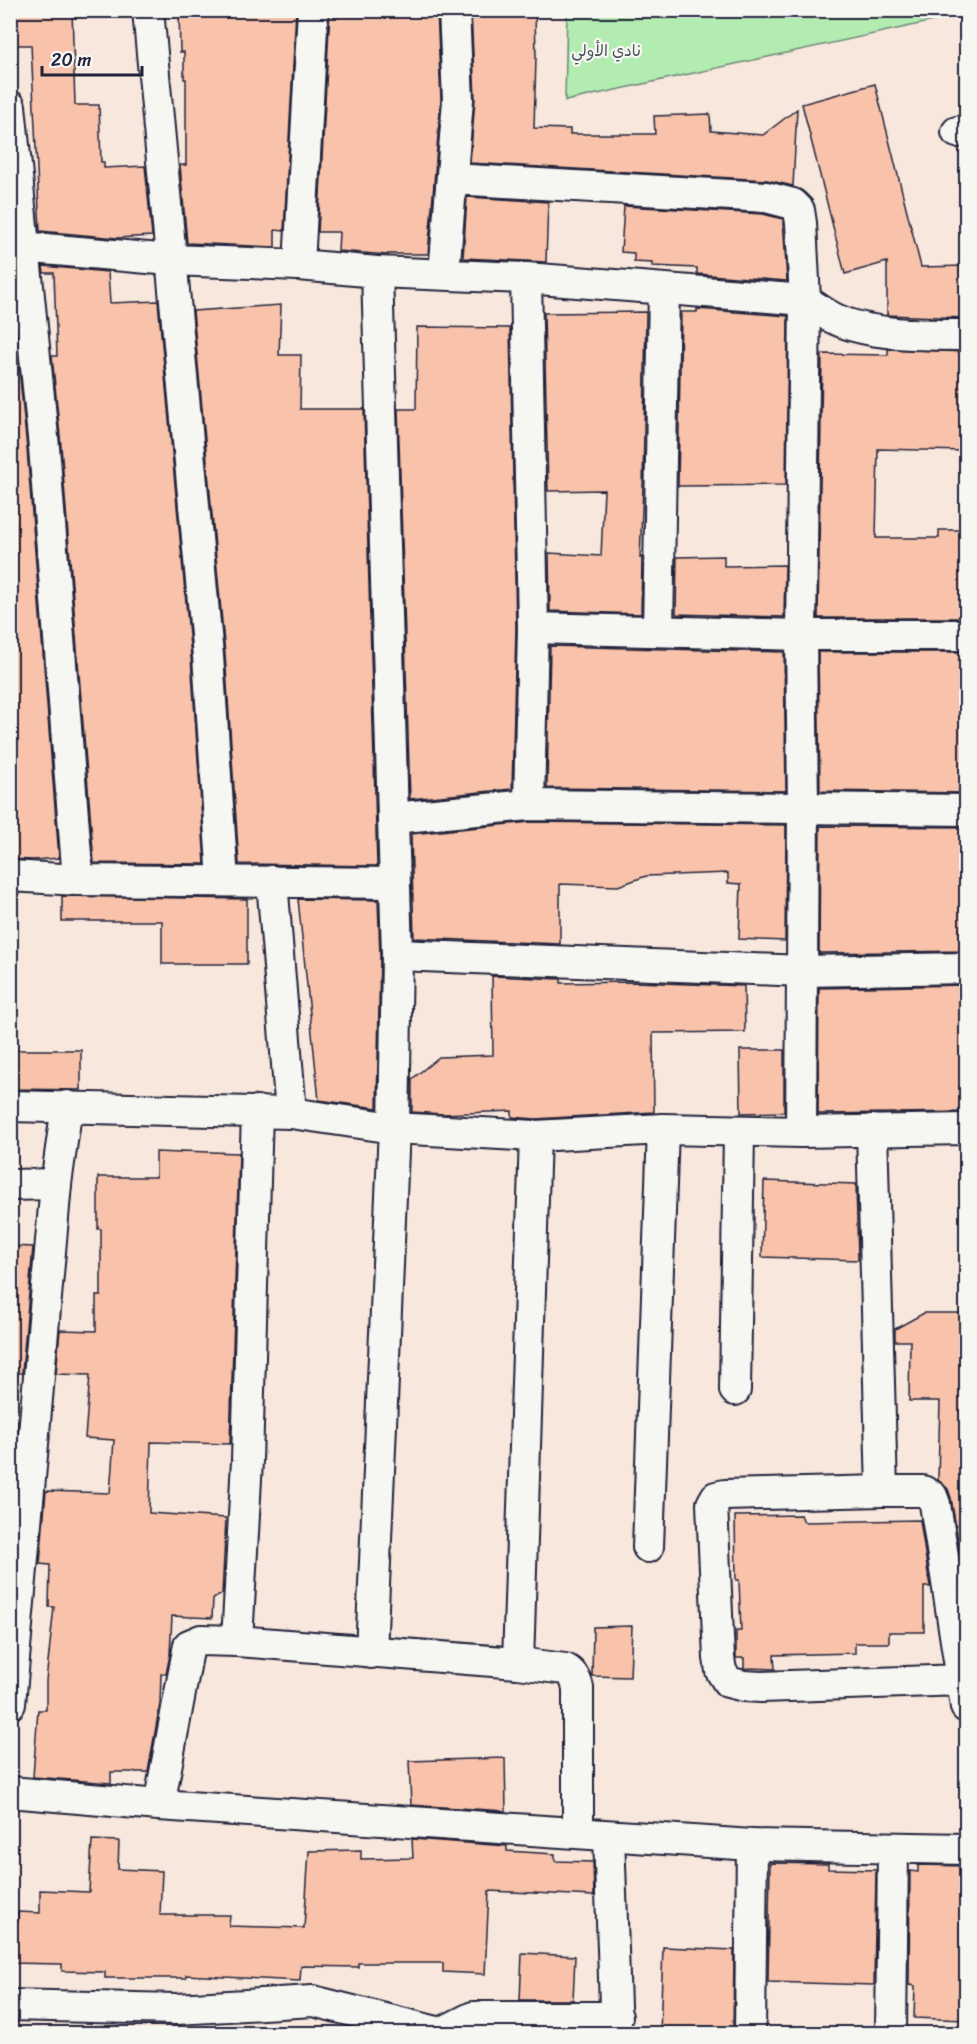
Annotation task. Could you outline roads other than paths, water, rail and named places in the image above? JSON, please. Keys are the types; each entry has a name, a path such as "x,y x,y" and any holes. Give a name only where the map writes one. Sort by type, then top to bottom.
{"street":[{"path":"148,10 208,656 223,880"},
{"path":"299,265 313,10"},
{"path":"444,274 458,100 454,10"},
{"path":"10,106 17,247 44,447 78,880"},
{"path":"453,179 766,197 794,204 798,210 801,223 805,300 801,635 803,807 801,1132"},
{"path":"17,247 171,260 526,278 805,300 834,319 867,329 918,335 966,335"},
{"path":"371,1653 394,1128 397,955 377,272"},
{"path":"526,278 533,628 529,805"},
{"path":"658,631 664,290"},
{"path":"533,628 801,635 966,635"},
{"path":"393,818 529,805 966,810"},
{"path":"10,876 78,880 394,883"},
{"path":"272,881 291,1113"},
{"path":"397,955 803,971 966,968"},
{"path":"10,1106 257,1111 291,1113 394,1128 535,1136 663,1129 739,1132 966,1129"},
{"path":"10,1704 56,1184 67,1107"},
{"path":"237,1641 247,1461 257,1111"},
{"path":"648,1547 663,1129"},
{"path":"872,1130 882,1491"},
{"path":"735,1389 739,1132"},
{"path":"518,1663 535,1136"},
{"path":"10,1185 56,1184"},
{"path":"882,1491 923,1491 932,1496 964,1693 744,1686 728,1682 721,1671 718,1642 712,1504 716,1497 882,1491"},
{"path":"159,1805 189,1645 201,1641 237,1641 518,1663 565,1669 574,1675 577,1681 578,1833"},
{"path":"10,1792 159,1805 752,1845 966,1849"},
{"path":"10,2005 176,2021 313,2001 441,2033 473,2017 617,2025 609,1836"},
{"path":"750,2034 752,1845"},
{"path":"891,2034 893,1848"}],"park label":[{"name":"نادي الأولي","path":"606,50"}]}
